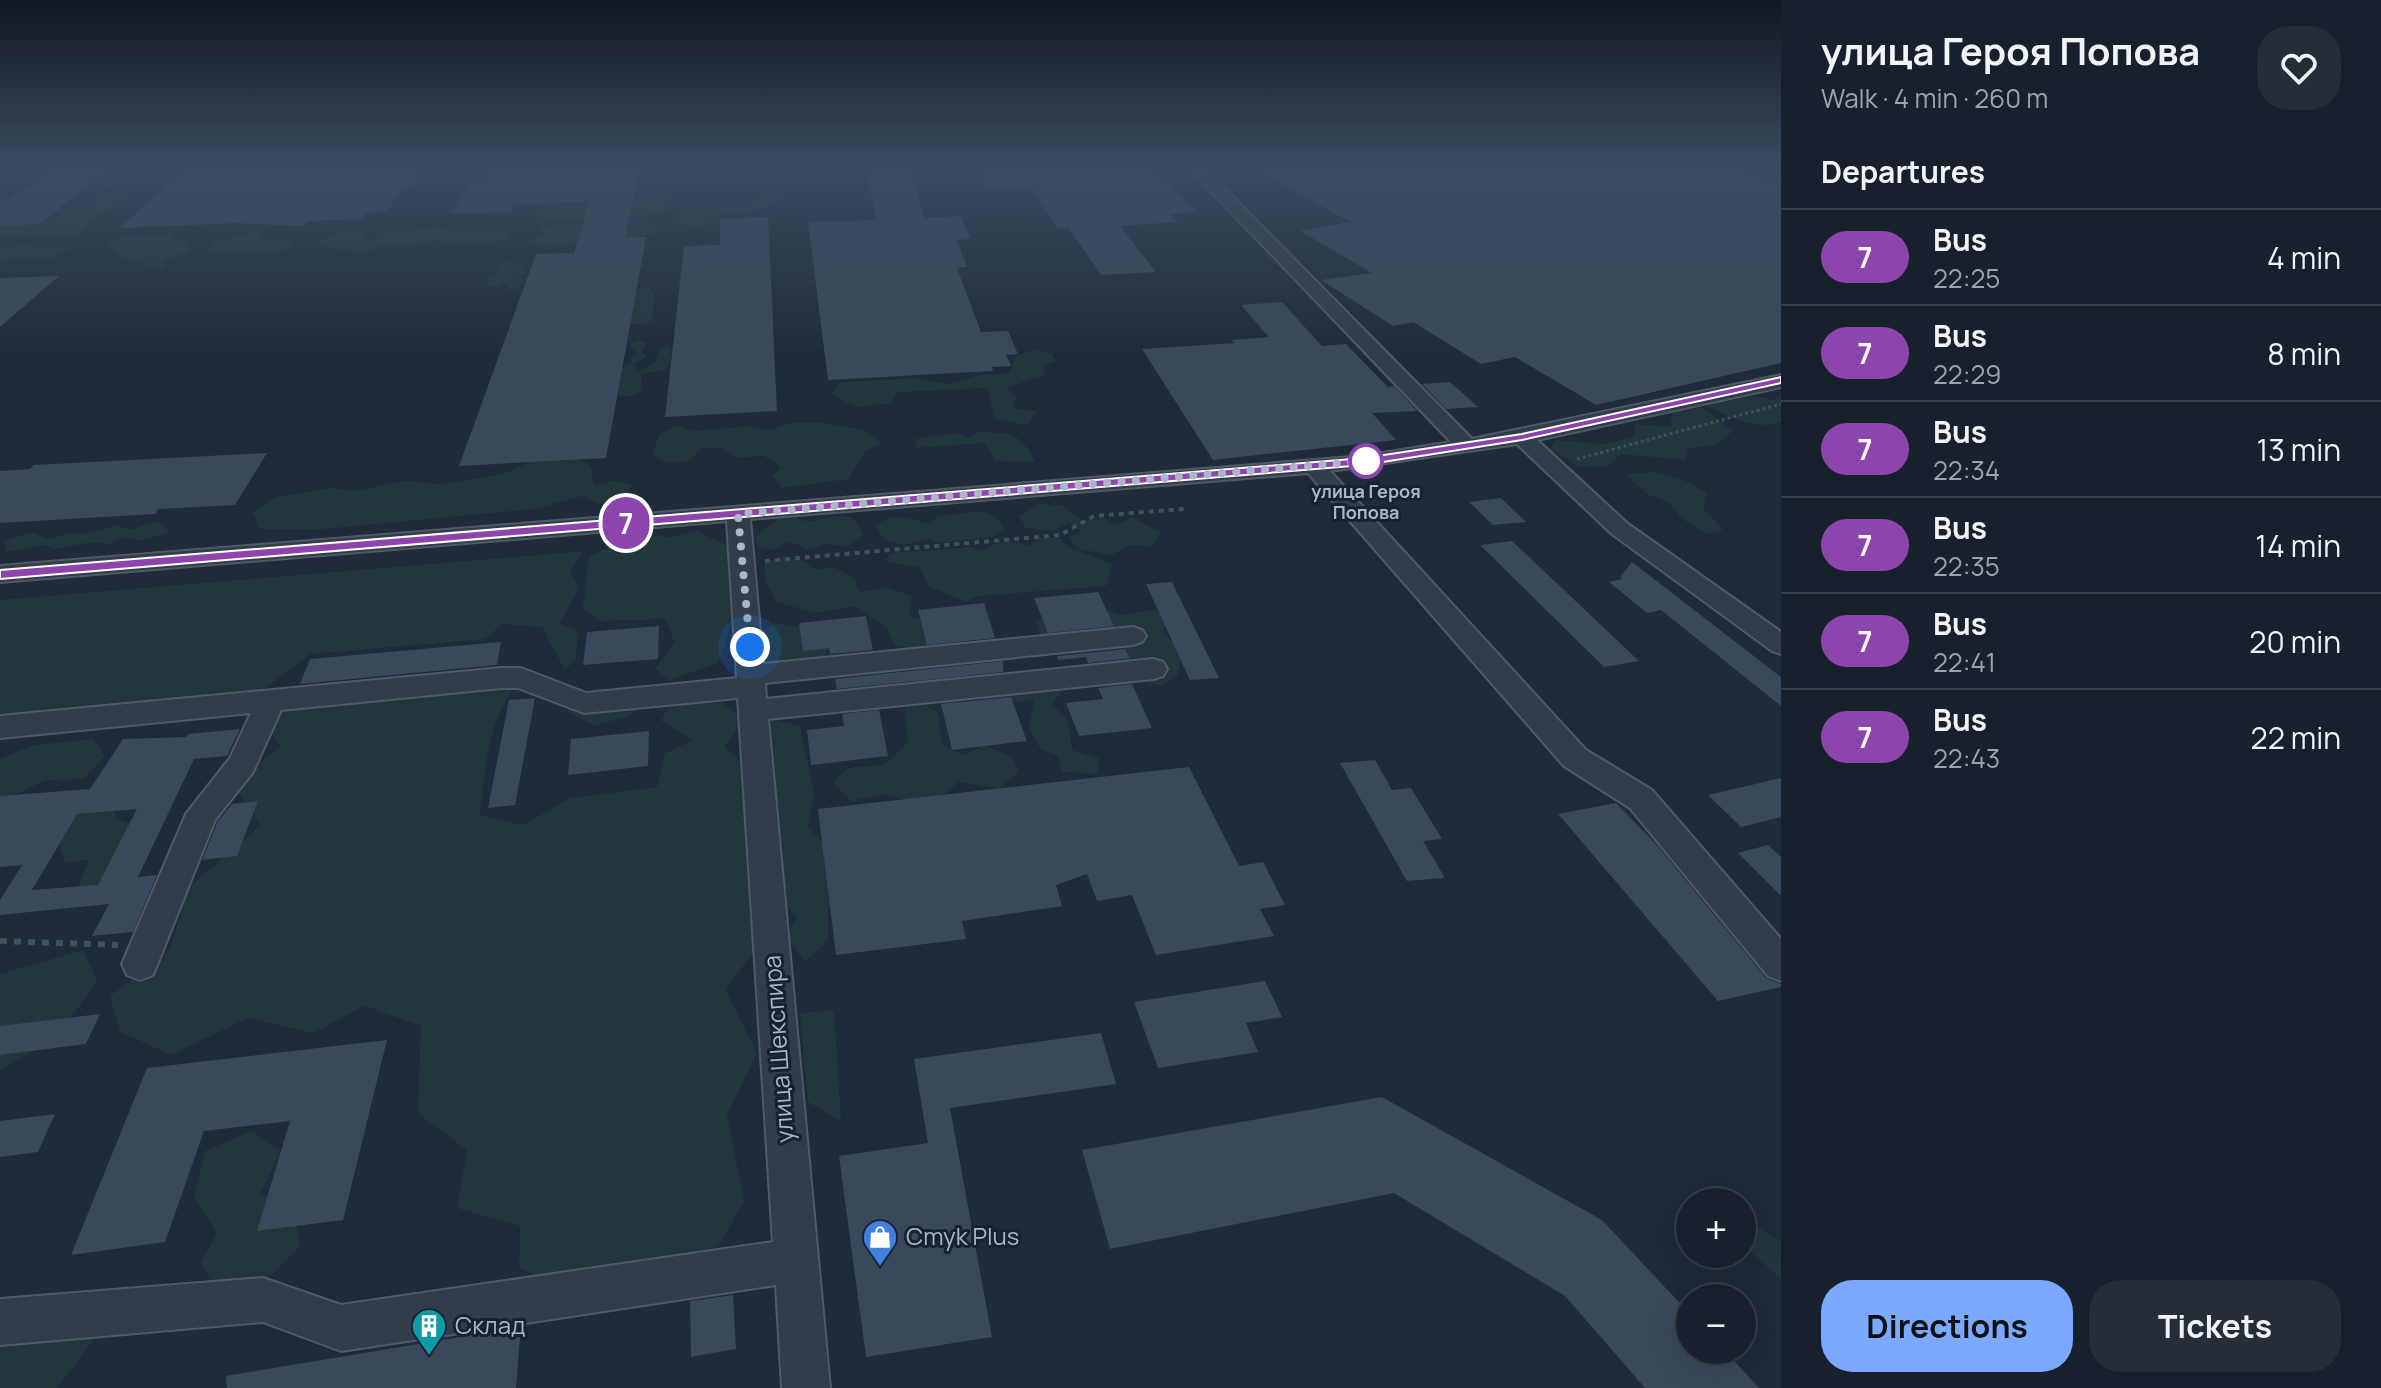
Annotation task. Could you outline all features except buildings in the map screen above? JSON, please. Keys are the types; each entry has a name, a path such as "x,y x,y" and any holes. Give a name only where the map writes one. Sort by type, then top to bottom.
{"street":[{"path":"1256,230 1468,447"},
{"path":"0,574 1313,466 1468,447 1781,381"},
{"path":"1522,437 1620,529 1781,645"},
{"path":"1313,466 1575,758 1641,799 1781,965"},
{"name":"улица Шекспира","path":"738,514 806,1388"},
{"path":"753,691 1133,636"},
{"path":"0,727 501,678 521,678 584,703 1153,669"},
{"path":"144,956 202,814 242,764 270,702"},
{"path":"0,1322 263,1300 341,1328 796,1260"}],"path":[{"path":"1553,465 1781,404"},
{"path":"744,563 1060,535 1094,516 1184,509"},
{"path":"0,941 66,941 144,956"}],"green space":[{"path":"0,230 84,230 81,234 53,237 0,234"},
{"path":"542,230 655,230 630,239 552,246 529,240 543,235"},
{"path":"391,231 493,231 511,235 498,241 450,244 438,240 415,245 380,246 362,252 320,246 318,241 338,233 361,233 363,239 377,240"},
{"path":"254,233 262,240 285,240 295,246 273,251 206,254 212,243"},
{"path":"170,234 175,240 186,241 188,252 166,260 163,269 147,270 143,262 124,260 107,245 128,235"},
{"path":"23,245 70,248 45,259 0,262 0,248"},
{"path":"506,261 526,265 526,270 517,276 525,280 518,289 509,289 503,283 498,287 487,285 488,277 500,271 495,266"},
{"path":"641,288 649,288 654,293 652,320 644,325 626,323 632,295"},
{"path":"638,340 647,343 642,351 646,357 634,364 637,371 654,364 659,351 666,346 671,349 670,365 663,371 641,374 642,389 632,396 613,392 617,371 632,362 629,359 636,354 629,344"},
{"path":"1035,349 1052,354 1056,361 1043,366 1045,375 1006,388 1016,398 1013,408 1037,411 1027,425 994,419 988,388 898,392 891,403 855,407 831,394 840,382 917,378 949,384 979,375 1010,373 1015,357"},
{"path":"1751,396 1774,400 1781,396 1781,422 1771,425 1750,423 1700,402 1724,402"},
{"path":"1704,408 1733,431 1716,445 1688,448 1685,460 1620,454 1609,466 1580,467 1550,449 1555,440 1604,444 1633,437 1636,424 1670,427 1673,411"},
{"path":"821,422 867,431 882,444 865,451 849,479 782,488 772,476 781,467 764,456 735,458 722,447 701,449 689,461 668,463 652,455 659,435 676,425 694,431 751,426 769,430 790,423"},
{"path":"980,432 1014,436 1025,445 1035,462 996,461 984,443 916,448 915,439 957,433 966,438"},
{"path":"573,456 591,466 594,485 615,481 632,485 625,501 597,504 583,496 534,509 313,530 259,529 253,512 275,497 330,488 351,491 407,481 439,484 503,474 538,458"},
{"path":"1655,472 1686,481 1707,493 1703,508 1723,530 1707,534 1682,519 1669,502 1647,494 1626,474"},
{"path":"1036,504 1063,505 1080,520 1105,518 1115,525 1133,517 1160,532 1152,547 1130,545 1112,555 1077,549 1069,537 1082,531 1069,523 1053,531 1026,528 1019,516"},
{"path":"984,511 996,516 1005,530 993,537 937,543 930,538 904,545 884,540 875,525 901,517 927,524 939,516"},
{"path":"852,517 864,534 847,546 824,544 810,550 789,541 775,550 757,546 756,536 779,519 794,518 810,522"},
{"path":"159,521 169,533 140,541 126,537 109,544 92,542 55,549 42,545 7,552 4,541 32,532 49,539 70,533 86,534 117,525 130,530"},
{"path":"697,531 731,548 731,625 718,663 670,680 655,669 675,643 665,619 601,621 582,609 588,563 590,556 633,535 674,537"},
{"path":"1040,538 1059,538 1066,546 1112,564 1106,586 978,596 965,601 929,587 920,568 885,561 891,553 971,547 981,551 1004,542 1028,546"},
{"path":"584,551 570,572 579,587 560,624 578,631 576,659 565,670 542,627 502,624 485,639 310,654 262,690 0,719 0,600"},
{"path":"782,557 805,561 813,569 836,568 854,579 860,592 888,588 911,596 910,617 967,630 962,647 931,654 895,646 887,628 854,606 816,613 776,602 765,580 764,563"},
{"path":"1086,602 1120,615 1156,610 1169,619 1163,632 1182,651 1178,675 1162,686 1138,680 1122,689 1097,684 1094,667 1111,654 1140,642 1040,634 1036,621 1062,606"},
{"path":"775,623 813,628 829,645 822,663 799,671 764,661 755,635"},
{"path":"949,670 978,686 990,677 1010,672 1031,679 1043,675 1064,689 1052,704 1068,721 1072,750 1100,759 1097,774 1062,772 1057,755 1041,750 1029,729 1034,700 995,705 975,696 944,706 911,692 916,679"},
{"path":"699,681 704,702 723,703 743,720 724,747 744,764 754,855 753,952 726,990 757,1053 727,1115 744,1201 718,1247 545,1281 519,1267 520,1226 457,1208 467,1150 418,1114 421,1026 365,1006 313,1033 247,1018 172,1055 120,1032 110,996 170,950 188,888 261,825 240,795 244,775 280,747 266,725 304,694 516,685 494,730 480,815 523,825 570,798 657,787 665,753 693,740 661,721 682,682"},
{"path":"582,695 642,704 628,716 594,726 567,711"},
{"path":"904,703 923,703 938,713 942,744 964,755 985,745 1013,758 1019,772 999,788 958,782 943,796 910,801 885,794 851,801 833,782 848,768 885,765 908,741"},
{"path":"765,717 800,726 814,793 808,827 841,862 849,891 828,909 828,940 805,962 786,936 797,918 770,889 784,846 767,826"},
{"path":"93,739 105,756 84,779 47,780 0,801 0,759 33,745"},
{"path":"108,794 117,819 139,826 142,845 86,898 77,889 89,860 65,863 57,837 0,814"},
{"path":"83,950 97,981 58,1036 0,1071 0,974"},
{"path":"834,1010 841,1121 808,1102 800,1013"},
{"path":"252,1131 281,1150 260,1195 293,1204 300,1246 269,1278 212,1282 201,1262 217,1233 194,1198 205,1151"},
{"path":"1756,1226 1781,1242 1781,1279 1756,1257"},
{"path":"68,1298 93,1341 57,1388 0,1388 0,1337"}],"bus line":[{"name":"7","path":"0,574 1364,462 1522,437 1781,381"}],"place":[{"name":"улица Героя Попова","path":"1366,461"},
{"name":"Cmyk Plus","path":"880,1268"},
{"name":"Склад","path":"429,1357"}],"route":[{"path":"750,647 738,514 1366,461"}]}
